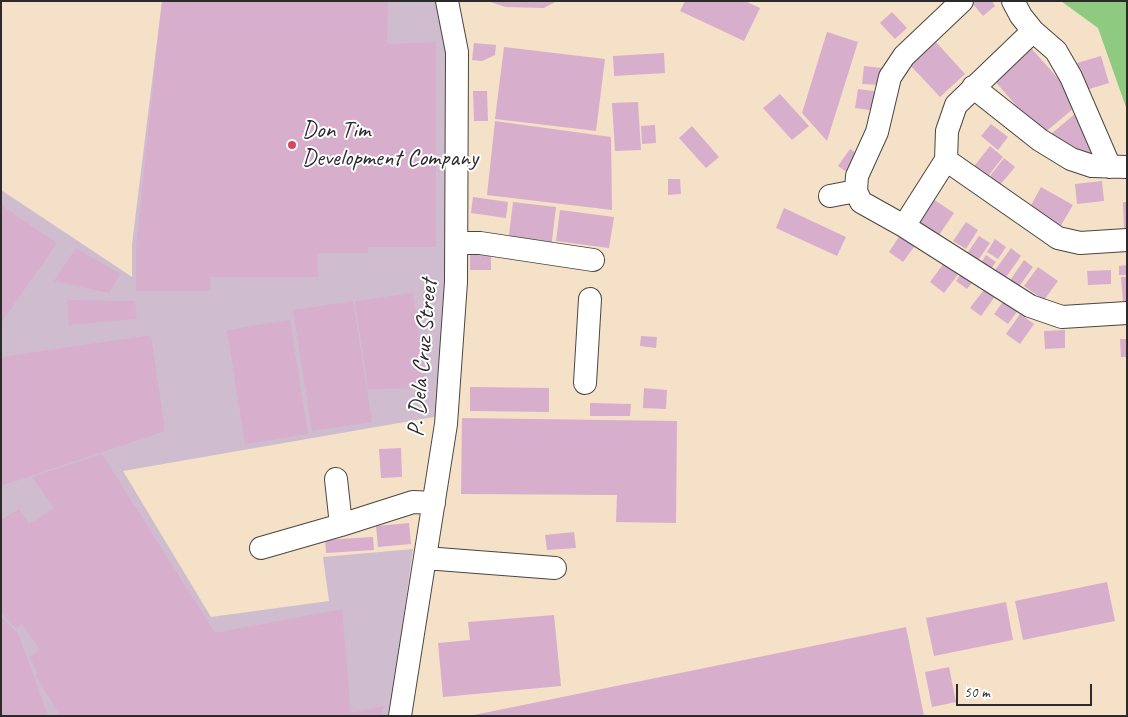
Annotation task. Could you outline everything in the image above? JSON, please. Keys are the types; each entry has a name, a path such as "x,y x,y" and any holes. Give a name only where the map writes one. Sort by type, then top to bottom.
{"street":[{"name":"P. Dela Cruz Street","path":"400,716 446,424 458,243 456,52 447,1"},
{"path":"962,1 904,56 890,77 877,132 857,176 856,191 861,202 904,226 1030,306 1062,316 1127,314"},
{"path":"973,87 1040,140 1071,159 1092,166 1118,167 1056,51 1033,31 1021,16 1013,1"},
{"path":"904,226 946,160 947,131 956,105 1033,31"},
{"path":"946,160 1058,238 1080,243 1127,240"},
{"path":"830,196 856,191"},
{"path":"458,243 480,243 593,260"},
{"path":"584,383 590,300"},
{"path":"336,479 341,525"},
{"path":"261,548 413,502 434,503"},
{"path":"425,558 555,568"}],"shaded area":[{"path":"162,1 441,1 451,47 445,415 123,471 211,617 329,601 323,557 413,549 390,716 1,716 1,190 132,277 132,244"}],"green space":[{"path":"1061,1 1127,1 1127,110 1098,28"}],"building":[{"name":"Don Tim Development Company","path":"162,1 388,1 387,44 436,42 436,247 368,247 368,253 318,253 318,277 210,277 210,291 136,291 136,247"},
{"path":"487,1 557,1 544,8 506,7"},
{"path":"685,1 745,1 760,8 744,41 680,11"},
{"path":"974,1 992,1 995,6 983,16 972,3"},
{"path":"892,12 907,28 895,39 880,23"},
{"path":"827,32 858,42 827,141 802,113"},
{"path":"936,42 965,74 940,97 910,65"},
{"path":"474,43 496,45 495,55 482,61 472,60"},
{"path":"504,47 605,59 596,131 495,119"},
{"path":"1031,48 1080,103 1042,135 993,79"},
{"path":"664,53 665,73 614,76 613,56"},
{"path":"1101,56 1109,83 1086,90 1077,63"},
{"path":"864,66 882,68 881,85 862,84"},
{"path":"858,89 880,92 877,111 855,108"},
{"path":"473,91 487,91 488,121 474,121"},
{"path":"780,94 809,126 792,140 763,108"},
{"path":"638,102 641,150 615,151 612,103"},
{"path":"1076,113 1097,158 1091,161 1051,134"},
{"path":"495,121 611,137 612,210 487,195"},
{"path":"991,124 1008,137 998,150 981,136"},
{"path":"655,125 656,143 642,144 641,126"},
{"path":"692,126 719,157 706,168 679,138"},
{"path":"990,146 1003,157 985,180 972,169"},
{"path":"850,149 862,157 851,175 838,166"},
{"path":"1004,158 1015,167 1000,185 990,176"},
{"path":"668,179 680,179 681,194 668,195"},
{"path":"1102,181 1104,201 1077,204 1075,184"},
{"path":"1041,187 1073,205 1060,227 1029,209"},
{"path":"473,197 508,202 506,218 471,213"},
{"path":"933,199 954,213 939,235 918,221"},
{"path":"513,202 556,207 551,249 508,243"},
{"path":"1123,202 1127,202 1127,228 1124,228"},
{"path":"1,205 57,243 1,323"},
{"path":"784,208 846,237 837,256 776,228"},
{"path":"560,210 614,217 609,248 556,241"},
{"path":"966,222 978,230 966,249 953,241"},
{"path":"902,232 917,243 903,262 889,252"},
{"path":"979,236 990,243 977,262 966,255"},
{"path":"995,239 1006,247 998,259 987,252"},
{"path":"76,248 120,274 109,293 54,281"},
{"path":"1011,248 1021,256 1004,280 993,273"},
{"path":"470,252 491,252 491,270 470,270"},
{"path":"986,255 996,262 990,270 981,263"},
{"path":"947,259 962,269 944,293 930,282"},
{"path":"1024,260 1033,267 1018,288 1009,282"},
{"path":"1127,265 1127,275 1119,275 1119,266"},
{"path":"1038,267 1058,281 1044,300 1024,286"},
{"path":"1111,270 1111,284 1088,285 1087,271"},
{"path":"963,271 975,279 967,289 956,281"},
{"path":"1121,277 1127,277 1127,301 1123,302"},
{"path":"986,287 996,295 981,316 970,308"},
{"path":"413,293 428,388 368,389 355,301"},
{"path":"1005,299 1019,309 1008,324 994,314"},
{"path":"67,300 135,301 137,319 69,325"},
{"path":"353,301 372,422 312,431 293,310"},
{"path":"1020,314 1034,324 1020,344 1006,334"},
{"path":"290,320 308,434 245,444 227,330"},
{"path":"1065,330 1065,348 1045,349 1044,331"},
{"path":"151,335 165,431 1,486 1,357"},
{"path":"641,336 657,337 656,348 640,346"},
{"path":"1120,339 1127,339 1127,357 1121,357"},
{"path":"470,387 549,388 549,412 470,411"},
{"path":"644,388 667,390 666,409 643,408"},
{"path":"590,403 631,404 630,416 590,416"},
{"path":"462,418 677,421 676,523 616,522 617,495 461,494"},
{"path":"401,448 402,477 381,478 379,449"},
{"path":"102,454 215,633 342,609 351,713 384,706 381,716 60,716 36,676 37,670 29,657 40,650 22,624 16,629 1,612 1,520 19,509 29,524 54,508 32,477"},
{"path":"409,523 411,544 378,547 376,526"},
{"path":"574,532 576,548 547,550 545,535"},
{"path":"373,537 374,550 326,553 325,540"},
{"path":"1107,582 1115,621 1023,640 1015,601"},
{"path":"1006,602 1013,640 934,656 926,618"},
{"path":"554,615 561,686 443,697 438,643 470,640 468,622"},
{"path":"1,617 18,633 48,716 1,716"},
{"path":"906,627 924,716 474,716 474,715"},
{"path":"949,667 956,702 932,707 925,672"}],"place":[{"name":"Don Tim Development Company","path":"292,145"}]}
